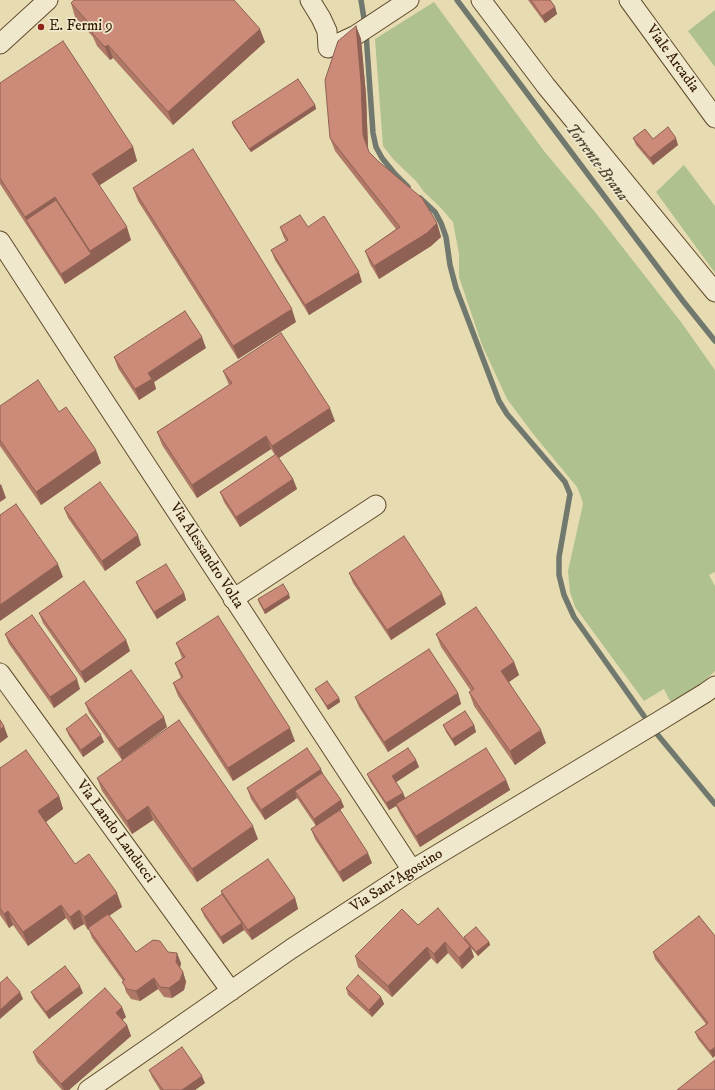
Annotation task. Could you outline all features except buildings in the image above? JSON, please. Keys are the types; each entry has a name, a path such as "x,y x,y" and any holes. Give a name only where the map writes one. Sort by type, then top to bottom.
{"street":[{"path":"0,44 48,0"},
{"path":"310,0 322,18 327,30 328,48 356,35 409,0"},
{"path":"481,0 546,86 715,292"},
{"name":"Viale Arcadia","path":"629,0 715,118"},
{"name":"Via Alessandro Volta","path":"0,241 233,599 412,870"},
{"path":"233,599 376,505"},
{"name":"Via Lando Landucci","path":"0,673 231,991"},
{"name":"Via Sant'Agostino","path":"88,1090 298,944 412,870 715,686"}],"green space":[{"path":"434,2 544,151 595,212 681,322 715,370 715,572 709,575 715,586 715,671 692,693 674,702 670,701 664,689 644,701 575,607 570,592 568,571 583,504 577,487 534,435 507,399 482,345 459,277 459,254 453,222 424,192 416,181 394,160 383,146 375,39"},
{"path":"715,10 715,67 688,31"},
{"path":"684,165 715,206 715,273 656,192"}],"waterway":[{"path":"361,0 365,25"},
{"name":"Torrente Brana","path":"457,0 683,301 715,341"},
{"path":"366,33 373,133 376,147 382,158 408,187"},
{"path":"420,198 435,212 441,223 446,237 450,265 456,288 499,401 507,414 565,482 570,494 559,557 559,575 564,595 574,617 644,716"},
{"path":"657,734 715,804"}],"place":[{"name":"E. Fermi 9","path":"41,27"}]}
